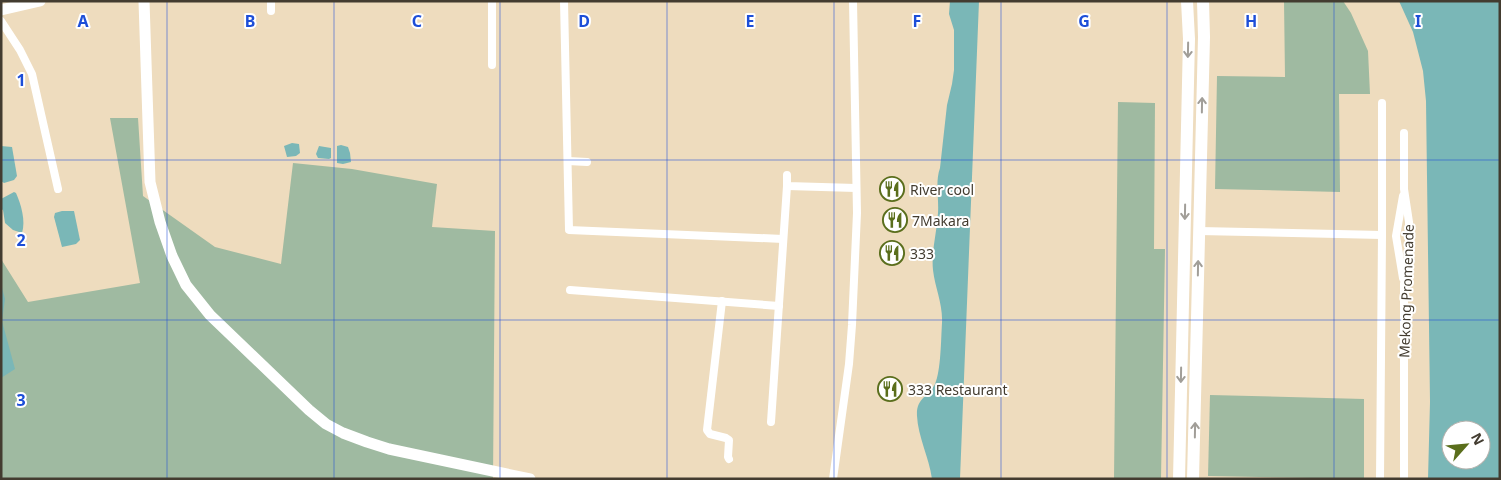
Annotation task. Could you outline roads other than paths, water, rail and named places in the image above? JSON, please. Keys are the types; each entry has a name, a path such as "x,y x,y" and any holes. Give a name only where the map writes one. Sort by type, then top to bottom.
{"main road":[{"path":"1179,479 1188,48 1187,1"},
{"path":"1193,479 1204,37 1203,1"}],"street":[{"path":"1,10 40,1"},
{"path":"144,1 150,182 160,222 172,256 186,286 210,315 326,424 343,433 389,449 530,479"},
{"path":"271,1 271,11"},
{"path":"492,1 492,65"},
{"path":"564,1 569,230 783,239"},
{"path":"833,479 849,364 852,325 856,188 853,1"},
{"path":"1,21 20,50 32,74 58,188"},
{"path":"1380,479 1382,103"},
{"name":"Mekong Promenade","path":"1404,133 1404,189 1409,222 1410,254 1404,284 1404,479"},
{"path":"568,161 587,162"},
{"path":"771,422 787,175"},
{"path":"787,186 856,188"},
{"path":"1404,189 1396,236 1404,284"},
{"path":"1199,231 1382,234"},
{"path":"570,290 779,306"},
{"path":"722,301 707,430 710,434 729,440 729,459"}],"water":[{"path":"950,1 979,1 960,479 932,479 919,432 917,410 920,401 935,384 940,354 942,316 934,277 933,249 938,213 938,179 947,105 954,70 954,30 949,14"},
{"path":"1399,1 1500,1 1500,479 1428,479 1430,402 1426,101 1423,71 1413,32"},
{"path":"292,143 299,144 300,153 296,156 287,157 284,146"},
{"path":"1,146 12,147 17,176 14,180 4,183 1,181"},
{"path":"319,146 331,148 331,158 318,158 316,154"},
{"path":"337,146 348,147 351,162 337,163"},
{"path":"14,192 18,197 22,213 22,233 13,230 5,223 3,210 1,209 1,199"},
{"path":"74,211 80,240 76,244 62,247 54,217 55,213"},
{"path":"1,284 5,299 2,321 15,369 1,378"}],"place":[{"name":"River cool","path":"892,189"},
{"name":"7Makara","path":"895,220"},
{"name":"333","path":"892,253"},
{"name":"333 Restaurant","path":"890,389"}]}
